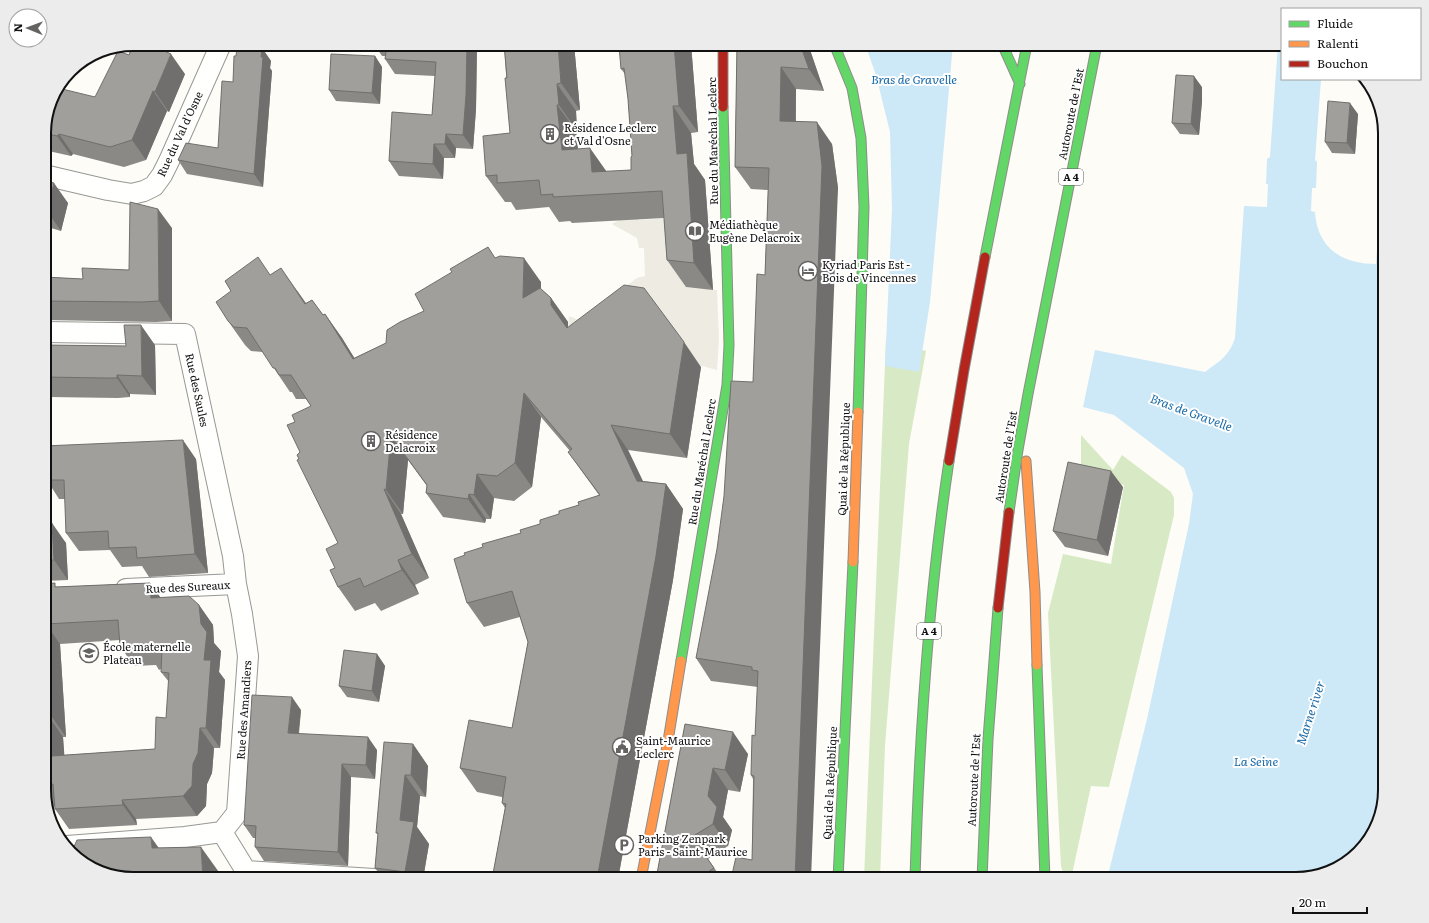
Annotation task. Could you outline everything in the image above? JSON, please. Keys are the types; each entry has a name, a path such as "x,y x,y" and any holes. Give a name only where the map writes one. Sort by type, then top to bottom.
{"main road":[{"name":"Rue du Maréchal Leclerc","path":"642,872 668,741 727,385 729,345 723,126 723,51"},
{"name":"Quai de la République","path":"837,51 852,88 861,138 864,207 850,622 838,872"},
{"path":"1005,51 1020,84"},
{"name":"A 4","path":"915,872 925,666 944,498 977,297 1027,51"},
{"name":"Autoroute de l’Est","path":"982,872 988,734 993,659 1010,505 1023,421 1095,51"},
{"path":"1023,421 1035,592 1036,662 1045,872"}],"street":[{"name":"Rue du Val d'Osne","path":"51,177 132,194 144,191 154,186 162,175 169,161 218,51"},
{"name":"Rue des Saules","path":"51,332 185,334 233,556 236,584"},
{"name":"Rue des Sureaux","path":"106,590 236,584"},
{"name":"Rue des Amandiers","path":"222,832 237,813 248,656 236,584"},
{"path":"73,846 186,837 222,832 246,871 290,872"}],"green space":[{"path":"886,339 926,351 909,444 885,746 880,872 864,872"},
{"path":"1081,435 1113,470 1122,455 1171,492 1174,498 1174,515 1109,787 1091,786 1073,872 1063,872 1061,866 1048,613 1063,554 1111,564 1124,485 1081,476"}],"shaded area":[{"path":"672,218 686,287 717,290 719,339 717,370 568,330 569,316 581,321 637,278 645,276 644,248 639,248 637,238 612,224 621,219 639,220"}],"water":[{"name":"Bras de Gravelle","path":"867,51 952,51 930,302 919,372 885,366 892,209 890,132 876,75"},
{"name":"La Seine","path":"1278,51 1281,51 1281,80 1321,80 1315,160 1317,162 1316,188 1312,188 1311,211 1315,212 1317,225 1321,235 1326,244 1342,257 1352,261 1376,264 1378,236 1378,790 1374,816 1364,836 1350,852 1332,864 1322,868 1296,872 1109,872 1147,719 1189,524 1193,494 1184,468 1114,415 1083,407 1095,350 1205,372 1227,354 1235,338 1244,206 1267,207 1267,159 1270,157"}],"building":[{"path":"130,51 164,51 171,54 132,140 110,147 59,134 57,136 51,135 54,112 64,89 95,97 117,53 121,52 129,55"},
{"path":"237,51 262,51 261,57 263,57 254,174 178,160 186,143 218,148 222,81 233,82 234,56 236,56"},
{"path":"386,51 467,51 463,135 446,134 445,144 434,144 433,164 389,161 392,112 432,115 436,62 385,59"},
{"path":"505,51 559,51 561,83 557,84 559,105 557,105 562,150 590,148 592,172 631,170 632,156 628,99 624,68 621,69 619,51 675,51 679,106 673,106 677,154 687,153 694,263 667,260 662,191 553,197 553,194 541,195 539,180 497,183 497,175 486,176 483,136 510,133 505,78 507,78"},
{"path":"737,51 803,51 809,69 781,67 780,121 817,122 822,166 795,872 733,872 736,857 752,860 754,776 751,775 752,735 755,736 758,671 752,670 752,667 696,658 717,549 724,496 731,381 753,382 757,274 765,275 769,168 735,167"},
{"path":"331,54 375,56 372,93 329,90"},
{"path":"1176,75 1194,76 1191,124 1172,123"},
{"path":"1328,101 1350,103 1347,143 1325,142"},
{"path":"51,182 54,183 51,195"},
{"path":"130,202 158,209 159,301 51,301 51,277 83,279 82,268 129,270"},
{"path":"488,247 495,258 500,256 524,258 523,298 540,288 551,298 551,305 567,328 624,285 644,288 684,342 670,434 611,425 637,481 666,484 656,556 598,872 493,872 506,804 502,803 506,777 460,768 469,720 512,728 528,642 512,591 467,603 454,559 465,555 464,553 483,547 482,544 521,533 520,530 540,524 540,520 559,514 559,511 579,505 578,502 600,495 568,452 572,449 524,393 515,463 497,476 477,474 474,495 469,494 468,499 426,493 427,485 391,436 386,490 384,489 412,554 398,560 402,570 364,587 360,578 338,587 330,570 335,568 326,549 338,543 297,460 299,459 297,455 300,452 287,425 295,422 292,415 311,406 291,375 279,375 247,328 234,327 228,321 216,302 231,291 225,281 258,257 270,275 281,268 305,304 312,300 323,315 325,314 353,359 386,343 387,330 424,311 415,294 452,272 450,269"},
{"path":"124,325 141,325 142,376 117,375 117,378 51,377 51,345 126,346"},
{"path":"183,440 195,554 137,558 136,547 109,548 108,531 66,533 64,480 51,480 51,446"},
{"path":"1068,462 1111,471 1097,540 1053,531"},
{"path":"51,523 54,560 51,560"},
{"path":"51,583 55,583 55,587 150,583 151,598 189,596 199,605 201,624 207,632 204,660 211,660 206,728 200,728 198,753 193,764 192,786 183,796 122,800 123,805 55,809 53,784 51,784 51,743 52,756 155,749 156,717 166,718 169,673 161,672 162,649 146,650 145,644 120,646 118,620 51,624"},
{"path":"344,650 377,654 372,691 339,686"},
{"path":"252,695 292,697 288,733 368,737 366,765 342,764 338,852 255,847 256,826 244,825"},
{"path":"685,724 733,732 725,770 713,768 708,796 717,807 713,824 677,846 702,851 714,868 708,872 657,872"},
{"path":"384,742 413,744 411,775 405,775 400,820 414,822 405,872 375,868 378,833 376,833"},
{"path":"151,837 152,848 201,847 203,872 133,872 107,868 97,864 79,852 74,847 77,840"}],"traffic: fast":[{"path":"837,51 852,88 861,138 864,207 858,412"},
{"path":"1005,51 1020,84"},
{"path":"985,257 1026,51"},
{"path":"1009,512 1028,394 1096,51"},
{"path":"681,661 727,385 729,345 723,107"},
{"path":"915,872 922,722 930,617 935,565 949,461"},
{"path":"838,872 853,562"},
{"path":"982,872 988,739 998,608"},
{"path":"1037,665 1045,872"}],"traffic: slow":[{"path":"853,562 858,412"},
{"path":"1026,461 1035,592 1037,665"},
{"path":"642,872 668,741 681,661"}],"traffic: jam":[{"path":"723,51 723,107"},
{"path":"949,461 985,257"},
{"path":"998,608 1009,512"}],"place":[{"name":"Résidence Leclerc et Val d'Osne","path":"550,134"},
{"name":"Médiathèque Eugène Delacroix","path":"695,231"},
{"name":"Kyriad Paris Est - Bois de Vincennes","path":"808,271"},
{"name":"Résidence Delacroix","path":"371,441"},
{"name":"École maternelle Plateau","path":"89,653"},
{"name":"Saint-Maurice Leclerc","path":"622,747"},
{"name":"Parking Zenpark Paris - Saint-Maurice","path":"624,845"}],"water label":[{"name":"Marne river","path":"1311,713"}]}
